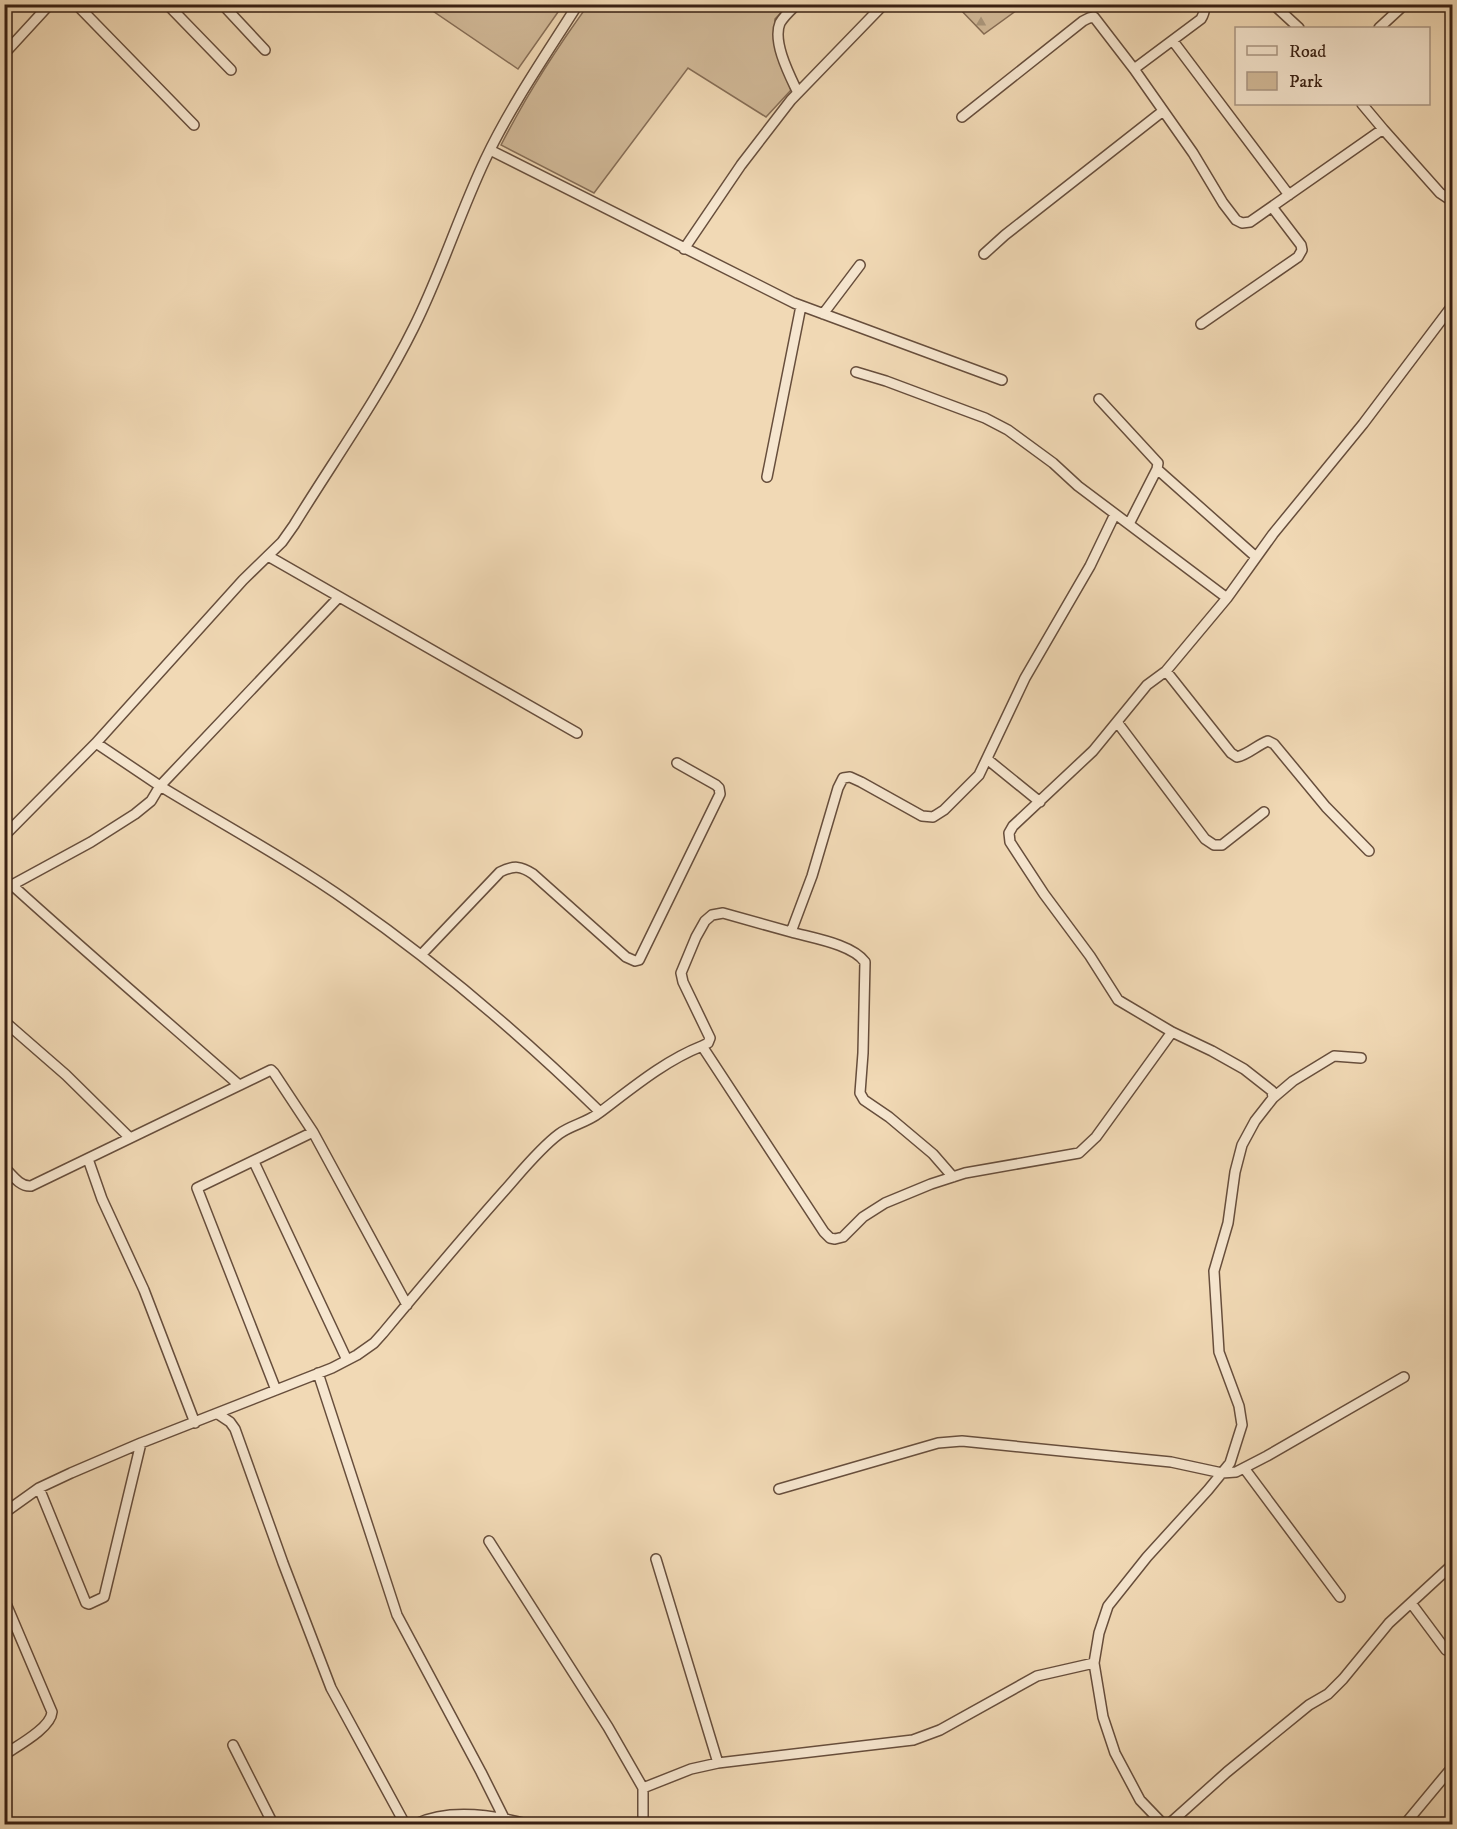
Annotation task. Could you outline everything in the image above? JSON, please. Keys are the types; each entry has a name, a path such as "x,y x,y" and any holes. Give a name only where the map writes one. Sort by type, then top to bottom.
{"street":[{"path":"4,54 50,4"},
{"path":"76,4 194,125"},
{"path":"167,4 231,70"},
{"path":"222,4 265,50"},
{"path":"4,836 96,743 243,580 282,542 294,525 398,358 429,296 490,150 528,81 578,4"},
{"path":"796,4 781,21 778,29 783,59 798,93"},
{"path":"684,249 741,165 798,93 884,4"},
{"path":"1134,69 1201,19 1205,14 1203,4"},
{"path":"1273,4 1298,27"},
{"path":"1380,27 1405,4"},
{"path":"962,117 1089,18 1094,17 1193,153 1222,202 1236,220 1242,223 1250,222 1383,129"},
{"path":"1173,41 1289,195"},
{"path":"1363,105 1440,192 1452,201"},
{"path":"984,254 1163,111"},
{"path":"490,150 801,306 1002,380"},
{"path":"1201,324 1298,257 1302,250 1301,245 1272,207"},
{"path":"824,314 860,265"},
{"path":"767,477 801,306"},
{"path":"1273,1098 1272,1091 1267,1086 1244,1069 1172,1032 1118,1000 1010,842 1009,833 1013,826 1093,751 1147,685 1166,671 1227,598 1280,525 1363,424 1452,306"},
{"path":"856,372 975,414 1008,430 1053,463 1078,486 1227,598"},
{"path":"1099,399 1158,464 1129,524"},
{"path":"1157,469 1256,557"},
{"path":"791,932 812,876 843,778 850,777 861,782 922,816 933,817 944,810 979,775 1025,678 1090,566 1115,514"},
{"path":"268,556 578,733"},
{"path":"239,1085 8,886 91,842 151,801 160,786 339,597"},
{"path":"1166,671 1231,753 1237,757 1245,755 1262,743 1268,741 1274,744 1326,807 1369,851"},
{"path":"1117,722 1204,839 1214,845 1222,845 1264,812"},
{"path":"96,743 160,786 286,861 350,903 421,955 505,1024 553,1066 600,1112"},
{"path":"987,759 1040,802"},
{"path":"421,955 500,872 516,866 533,874 626,957 635,961 639,960 720,794 716,785 677,764"},
{"path":"4,1513 39,1488 141,1443 318,1373 347,1360 374,1343 486,1212 558,1135 583,1124 679,1057 708,1043 710,1038 683,982 681,972 696,937 705,921 712,915 723,913 850,950 865,962 864,1053 860,1093 864,1100 889,1117 933,1154 953,1177"},
{"path":"4,1021 66,1075 130,1138"},
{"path":"702,1046 824,1232 830,1238 836,1239 843,1237 864,1217 885,1203 931,1184 964,1173 1079,1153 1096,1137 1172,1032"},
{"path":"1163,1824 1140,1800 1115,1753 1103,1717 1094,1663 1099,1633 1108,1606 1147,1557 1230,1463 1242,1425 1239,1406 1219,1352 1215,1271 1228,1223 1235,1172 1242,1145 1255,1121 1273,1098 1293,1081 1334,1056 1361,1058"},
{"path":"4,1167 21,1184 31,1186 271,1070 313,1132 407,1305"},
{"path":"276,1390 197,1188 313,1132"},
{"path":"88,1159 102,1199 144,1290 195,1423"},
{"path":"254,1162 347,1360"},
{"path":"318,1373 397,1615 482,1772 504,1818"},
{"path":"779,1489 938,1443 962,1440 1171,1462 1222,1473 1236,1472 1404,1377"},
{"path":"218,1414 230,1422 235,1429 331,1688 405,1824"},
{"path":"39,1488 86,1603 89,1604 104,1597 141,1443"},
{"path":"1244,1468 1340,1598"},
{"path":"489,1541 608,1727 643,1788 643,1824"},
{"path":"656,1559 718,1763"},
{"path":"1169,1824 1227,1772 1309,1705 1328,1694 1389,1623 1452,1565"},
{"path":"4,1599 52,1712 52,1717 47,1725 4,1755"},
{"path":"1411,1603 1446,1650"},
{"path":"643,1788 691,1769 718,1763 913,1740 940,1730 1037,1676 1094,1663"},
{"path":"233,1745 273,1824"},
{"path":"1405,1824 1449,1771"},
{"path":"416,1824 450,1815 504,1818 527,1824"}],"green space":[{"path":"424,5 563,5 518,69"},
{"path":"588,5 788,5 775,19 775,47 791,90 766,117 688,68 594,193 501,145 542,73"},
{"path":"956,5 1024,5 984,34"}]}
